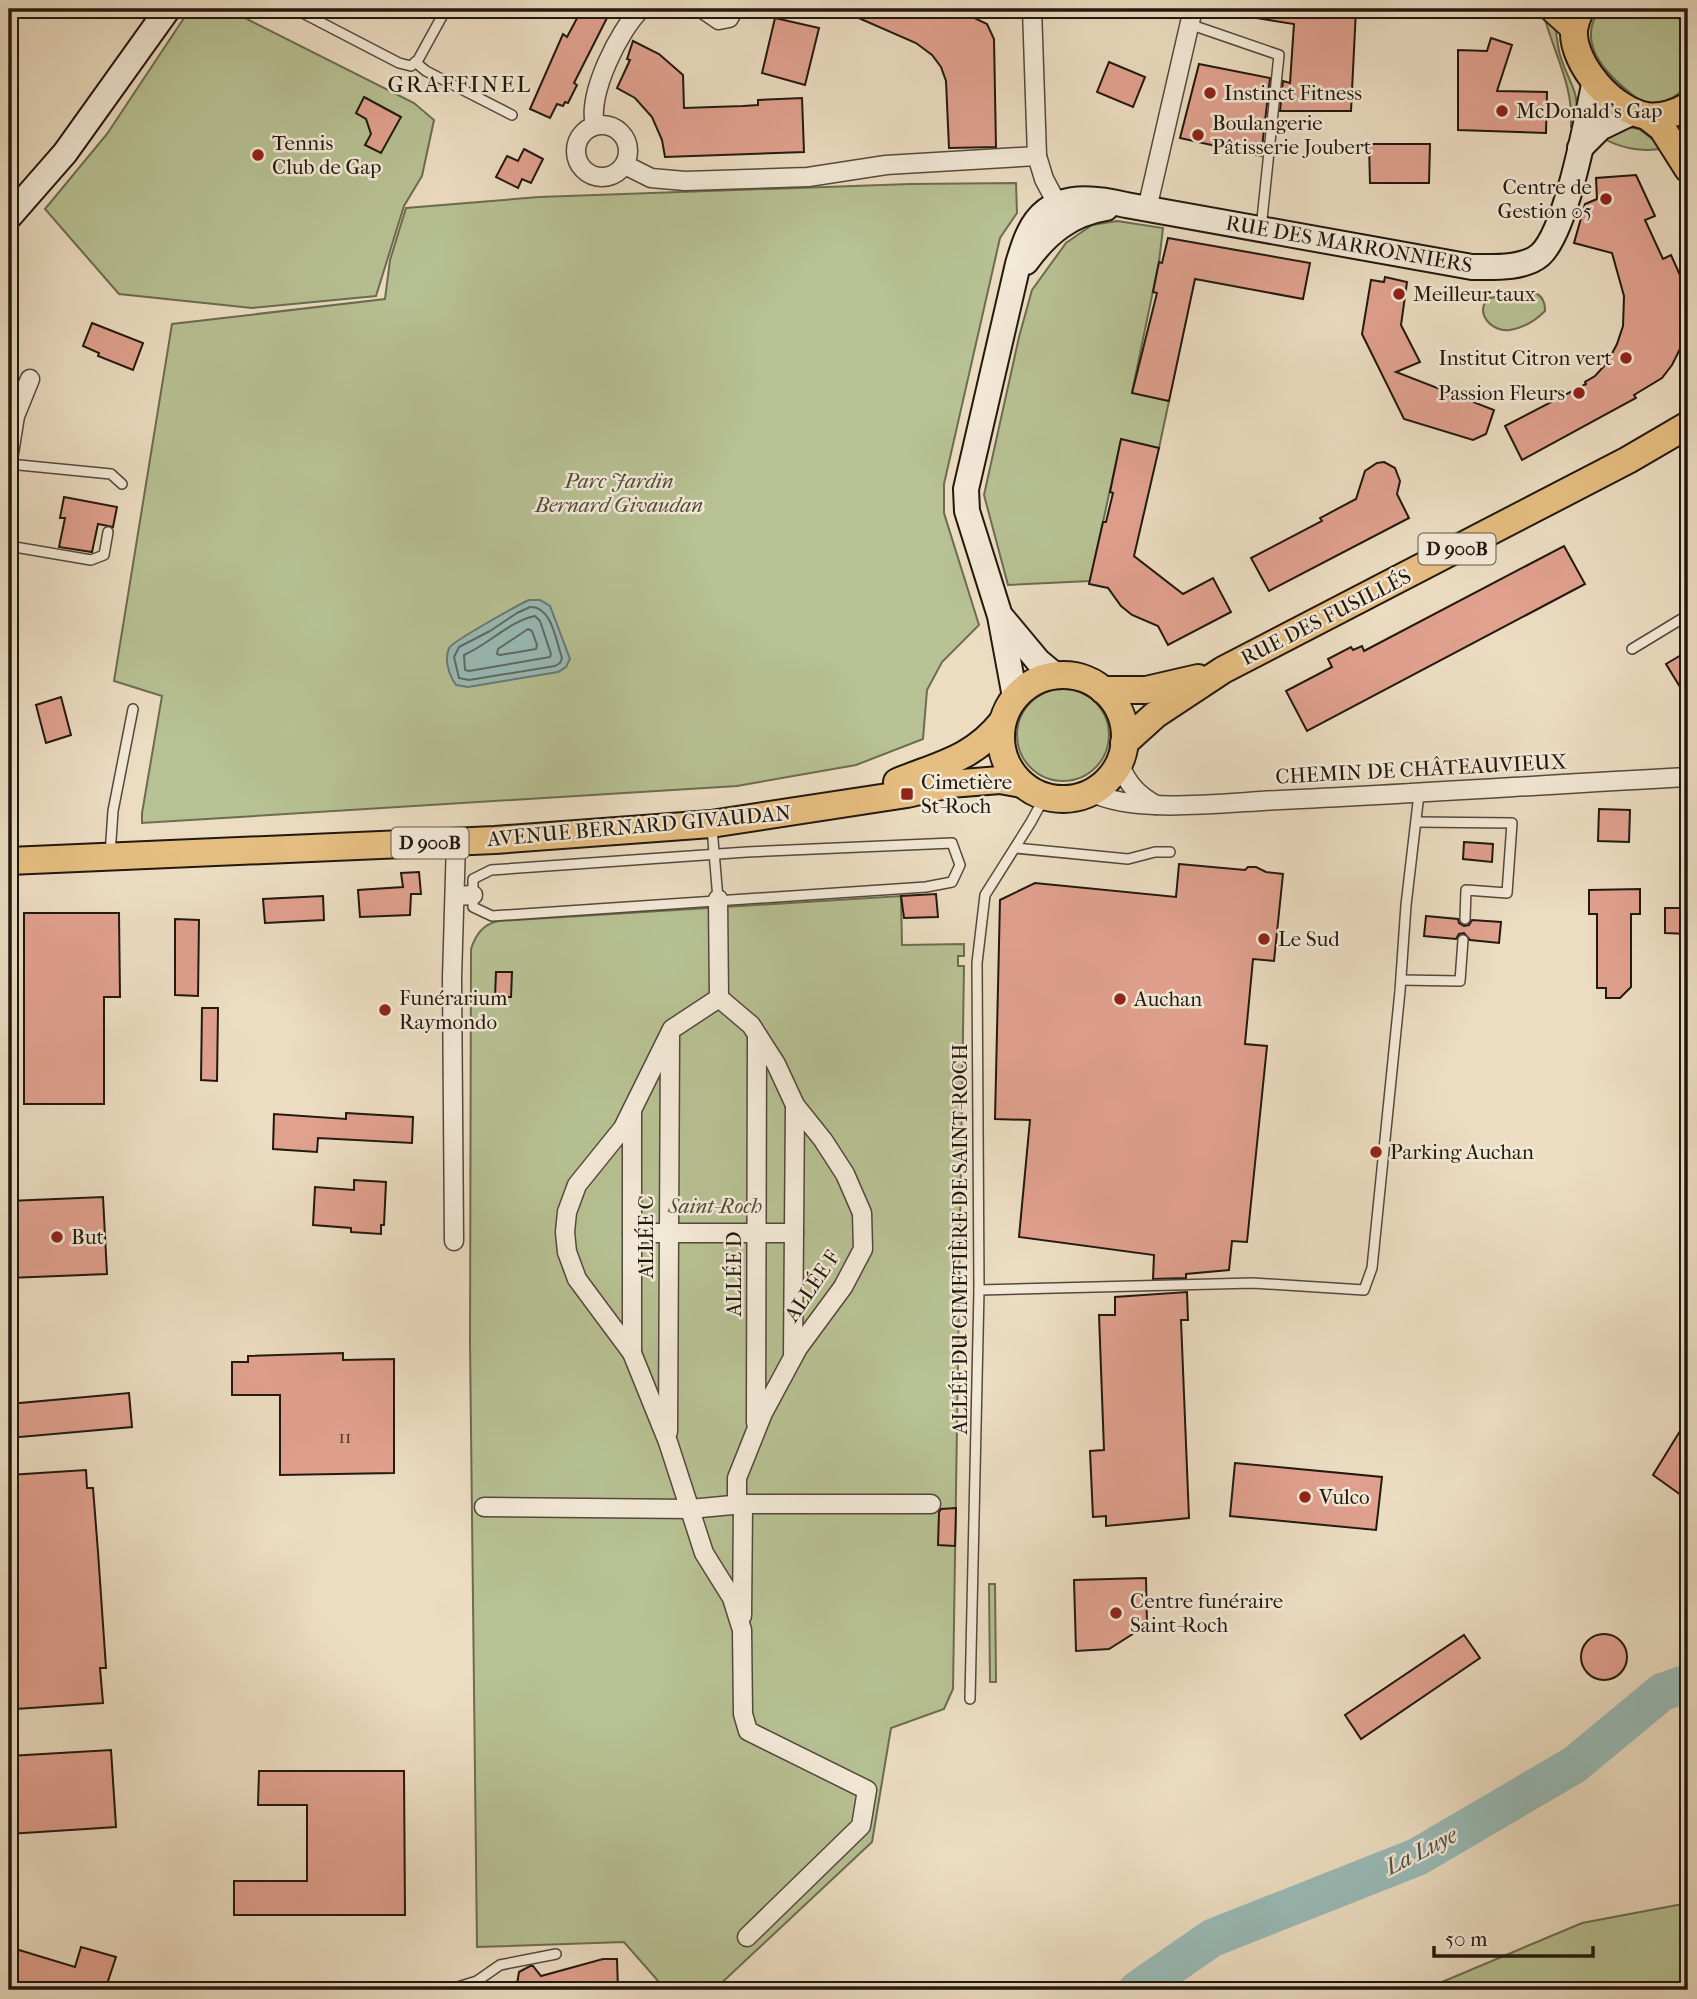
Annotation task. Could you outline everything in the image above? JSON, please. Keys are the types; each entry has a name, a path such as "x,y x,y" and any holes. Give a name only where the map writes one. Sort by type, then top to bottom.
{"main road":[{"path":"1553,9 1577,18 1579,57 1595,80 1613,98 1662,128 1688,169"},
{"path":"1641,114 1673,113 1688,106"},
{"name":"RUE DES FUSILLÉS","path":"1121,753 1155,715 1223,670 1628,460 1688,425"},
{"name":"RUE DES FUSILLÉS","path":"1103,690 1146,690 1223,670"},
{"path":"1055,675 1072,675 1103,690 1120,714 1121,753 1102,785 1076,797 1060,799 1033,790 1011,771 1004,756 1001,739 1007,709 1015,697 1033,682 1055,675"},
{"name":"D 900B","path":"850,802 962,757 981,745 1003,722"},
{"name":"D 900B","path":"850,802 960,783 1000,780 1033,790"},
{"name":"AVENUE BERNARD GIVAUDAN","path":"9,861 456,842 711,824 850,802"}],"street":[{"path":"137,54 161,9"},
{"path":"9,216 65,153 168,9"},
{"path":"595,125 592,116 597,91 621,36 640,9"},
{"path":"702,9 719,20 729,18 734,9"},
{"path":"1032,9 1037,156 1044,179 1062,213"},
{"path":"1136,207 1191,16"},
{"name":"RUE DES MARRONNIERS","path":"1015,697 1000,616 967,510 967,489 1015,281 1062,213 1136,207 1472,267 1500,267 1524,262 1540,255 1553,237 1580,148 1595,80"},
{"path":"1580,148 1600,128 1641,114"},
{"path":"595,125 615,128 623,135 627,144 625,165 618,173 609,177 598,178 588,174 576,158 575,148 579,138 585,130 595,125"},
{"path":"625,165 651,178 685,181 808,177 887,165 1037,156"},
{"path":"9,453 15,416 30,379"},
{"name":"RUE DES MARRONNIERS","path":"1000,616 1022,643 1055,675"},
{"path":"1121,753 1123,774 1140,797 1156,805"},
{"name":"CHEMIN DE CHÂTEAUVIEUX","path":"1091,792 1118,803 1156,805 1419,794 1688,777"},
{"path":"454,1241 452,978 456,842"},
{"path":"455,896 473,895"},
{"path":"718,899 719,998 672,1029 623,1128 577,1185 567,1212 565,1232 567,1252 577,1279 632,1353 668,1442 704,1553 732,1598 742,1630"},
{"name":"ALLÉE F","path":"719,998 751,1025 776,1064 795,1105 823,1140 848,1181 863,1213 863,1249 843,1287 793,1356 763,1413 737,1478 740,1505 743,1714 748,1731 867,1790 861,1826 747,1937"},
{"name":"ALLÉE C","path":"668,1442 670,1033"},
{"name":"ALLÉE D","path":"756,1430 757,1035"},
{"path":"793,1356 795,1105"},
{"path":"632,1109 632,1353"},
{"path":"632,1233 794,1233"},
{"path":"484,1507 690,1509 740,1505 931,1504"}],"lane":[{"path":"295,9 399,63 411,66 446,9"},
{"path":"1191,16 1279,55 1261,230"},
{"path":"415,62 426,71 512,115"},
{"path":"9,464 111,474 122,484"},
{"path":"9,546 92,560 104,555 108,532"},
{"path":"1632,649 1688,615"},
{"path":"110,858 113,811 133,709"},
{"name":"ALLÉE DU CIMETIÈRE DE SAINT-ROCH","path":"970,1699 979,1290 977,963 985,895 1015,848 1033,790"},
{"path":"979,1290 1252,1283 1364,1290 1372,1268 1419,794"},
{"path":"1417,822 1512,823 1507,893 1466,890 1465,919"},
{"path":"711,824 718,899"},
{"path":"952,843 960,865 951,882 926,887 492,916 473,907 473,879 491,870 715,855 952,843"},
{"path":"1015,848 1128,859 1155,852 1170,852"},
{"path":"1401,980 1460,981 1463,940"},
{"path":"448,1990 477,1981 500,1965 556,1954"}],"green space":[{"name":"Tennis Club de Gap","path":"190,9 244,9 241,16 414,103 434,120 422,176 404,206 376,296 252,308 119,294 45,209 107,134"},
{"path":"1600,9 1671,9 1688,29 1688,86 1660,103 1639,99 1625,89 1605,69 1591,41 1591,30"},
{"path":"1544,16 1554,23 1560,55 1576,97 1575,129 1571,127 1566,84"},
{"path":"1627,127 1639,129 1664,148 1631,148 1601,137"},
{"name":"Parc Jardin Bernard Givaudan","path":"1016,183 1017,213 1000,238 944,484 944,513 979,625 942,662 927,690 923,739 856,765 737,786 142,823 162,696 114,681 172,324 385,299 390,260 406,208 539,197 910,184"},
{"path":"1117,221 1163,228 1159,262 1132,392 1169,401 1159,448 1121,440 1090,581 1008,585 984,495 1032,290 1066,243 1092,225"},
{"path":"1530,292 1540,296 1545,311 1520,327 1510,330 1497,328 1491,325 1484,315 1483,309 1489,298"},
{"path":"1063,689 1081,693 1095,703 1105,717 1109,735 1105,753 1095,767 1081,777 1063,781 1045,777 1031,767 1021,753 1017,735 1021,717 1031,703 1045,693"},
{"name":"Saint-Roch","path":"901,896 902,945 964,944 964,956 958,956 958,966 964,966 953,1689 944,1709 891,1728 872,1842 714,1990 666,1990 624,1942 477,1947 470,1343 473,944 484,927 499,921"},
{"path":"989,1584 995,1584 996,1682 990,1682"},
{"path":"1688,1903 1688,1990 1386,1990 1442,1982 1582,1923"}],"water":[{"path":"529,600 540,600 550,606 570,659 566,667 558,672 468,687 456,685 448,667 449,648 473,631"}],"building":[{"path":"582,9 598,9 609,14 574,83 577,85 568,103 565,102 563,106 557,104 550,118 530,109 563,34 567,37"},
{"path":"838,9 956,9 987,24 994,39 996,147 949,148 946,81 941,67 932,55 916,43"},
{"path":"1257,9 1356,9 1351,111 1280,111 1283,81 1290,83 1294,24 1256,18"},
{"path":"775,18 819,28 805,85 762,73"},
{"name":"McDonald's Gap","path":"1491,38 1512,45 1497,91 1547,92 1546,133 1458,130 1458,50 1487,51"},
{"path":"633,41 659,54 683,75 684,108 758,105 758,100 802,98 804,152 665,157 662,140 652,117 635,98 617,88 630,60 627,59"},
{"path":"1109,62 1145,77 1133,107 1097,92"},
{"path":"1199,64 1270,78 1261,156 1180,138"},
{"path":"364,97 401,117 381,153 365,145 371,134 366,119 356,113"},
{"path":"1369,144 1430,144 1429,183 1370,183"},
{"path":"524,149 543,159 531,183 522,179 518,188 496,177 507,156 518,161"},
{"path":"1636,175 1655,216 1645,220 1663,259 1671,255 1684,284 1681,285 1688,300 1688,317 1682,345 1662,378 1634,395 1636,398 1522,460 1505,426 1586,384 1585,382 1607,363 1617,344 1623,326 1624,296 1612,253 1574,243 1585,204 1597,199 1596,178"},
{"path":"1168,238 1310,263 1303,299 1195,279 1169,401 1132,393 1157,293 1153,292 1159,262 1162,263"},
{"path":"1385,277 1407,282 1401,325 1420,362 1396,372 1494,410 1486,434 1473,440 1404,419 1362,334 1371,280 1384,282"},
{"path":"92,323 143,343 133,370 98,356 99,353 83,346"},
{"path":"1121,439 1159,448 1134,556 1183,594 1213,578 1231,612 1168,645 1158,626 1132,615 1121,606 1108,588 1089,584 1103,522 1106,522 1113,493 1110,492"},
{"path":"1384,462 1395,468 1400,481 1397,494 1409,518 1269,591 1251,558 1322,521 1320,518 1356,499 1365,471"},
{"path":"64,497 117,507 113,527 98,524 92,552 59,547 65,518 60,518"},
{"path":"1564,546 1585,584 1307,731 1286,691 1332,667 1328,659 1351,647 1353,650 1362,646 1364,651"},
{"path":"1688,651 1688,700 1666,664"},
{"path":"61,697 71,735 46,743 36,705"},
{"path":"1599,809 1630,810 1629,842 1598,841"},
{"path":"1464,842 1493,844 1492,862 1463,859"},
{"name":"Auchan","path":"1179,864 1245,870 1248,867 1256,867 1266,872 1283,874 1274,961 1253,959 1245,1044 1267,1046 1247,1242 1232,1241 1229,1270 1186,1274 1186,1278 1153,1279 1154,1255 1019,1237 1030,1120 995,1119 1000,900 1035,883 1176,897"},
{"path":"419,872 421,894 411,894 410,915 360,917 358,890 403,887 401,873"},
{"path":"1640,889 1640,914 1631,914 1631,987 1620,998 1606,998 1606,988 1597,988 1597,914 1589,914 1589,890"},
{"path":"936,894 938,917 904,918 901,896"},
{"path":"323,896 324,920 265,923 263,899"},
{"path":"1665,908 1688,908 1688,934 1665,933"},
{"path":"24,913 119,913 120,997 104,997 104,1104 24,1104"},
{"path":"1426,916 1458,919 1464,926 1469,925 1472,920 1501,922 1499,943 1470,940 1464,933 1459,934 1456,939 1424,936"},
{"path":"175,919 199,920 198,996 175,995"},
{"path":"496,972 512,972 511,997 495,997"},
{"path":"202,1008 218,1008 217,1081 201,1080"},
{"path":"346,1113 413,1117 412,1143 318,1138 317,1152 273,1149 274,1114 346,1119"},
{"path":"354,1180 386,1182 384,1225 381,1225 381,1234 313,1225 315,1187 354,1190"},
{"name":"But","path":"103,1197 107,1274 9,1278 9,1201"},
{"path":"1187,1292 1188,1320 1181,1320 1189,1518 1106,1526 1106,1516 1093,1517 1090,1451 1104,1450 1099,1315 1115,1315 1115,1297"},
{"path":"343,1353 343,1360 394,1359 394,1473 280,1475 280,1395 232,1395 232,1362 248,1362 248,1356"},
{"path":"129,1393 132,1427 9,1438 9,1404"},
{"path":"1688,1418 1688,1500 1653,1475"},
{"name":"Vulco","path":"1235,1463 1382,1477 1376,1530 1230,1516"},
{"path":"86,1470 87,1488 93,1488 98,1552 106,1668 100,1668 103,1703 16,1709 14,1674 9,1675 9,1475"},
{"path":"956,1508 955,1546 938,1545 939,1512 941,1509"},
{"name":"Centre funéraire Saint-Roch","path":"1146,1578 1147,1625 1109,1649 1076,1651 1074,1580"},
{"path":"1604,1634 1620,1641 1627,1657 1620,1673 1604,1680 1588,1673 1581,1657 1588,1641"},
{"path":"1464,1635 1480,1658 1361,1739 1345,1715"},
{"path":"111,1750 116,1827 9,1834 9,1756"},
{"path":"259,1771 404,1771 405,1915 234,1915 234,1881 307,1881 307,1805 258,1805"},
{"path":"9,1947 75,1967 81,1947 116,1957 105,1990 9,1990"},
{"path":"603,1959 617,1959 618,1990 509,1990 508,1986 517,1984 519,1972 530,1966 541,1976"}],"waterway":[{"name":"La Luye","path":"1137,1990 1212,1938 1417,1857 1574,1765 1662,1692 1688,1683"}],"place":[{"name":"Instinct Fitness","path":"1210,93"},
{"name":"McDonald's Gap","path":"1502,111"},
{"name":"Boulangerie Pâtisserie Joubert","path":"1198,135"},
{"name":"Tennis Club de Gap","path":"258,155"},
{"name":"Centre de Gestion 05","path":"1606,199"},
{"name":"Meilleur taux","path":"1399,294"},
{"name":"Institut Citron vert","path":"1626,358"},
{"name":"Passion Fleurs","path":"1579,393"},
{"name":"Cimetière St-Roch","path":"907,794"},
{"name":"Le Sud","path":"1264,939"},
{"name":"Auchan","path":"1120,999"},
{"name":"Funérarium Raymondo","path":"385,1010"},
{"name":"Parking Auchan","path":"1376,1152"},
{"name":"But","path":"57,1237"},
{"name":"Vulco","path":"1305,1497"},
{"name":"Centre funéraire Saint-Roch","path":"1116,1613"}],"district":[{"name":"GRAFFINEL","path":"460,84"}]}
